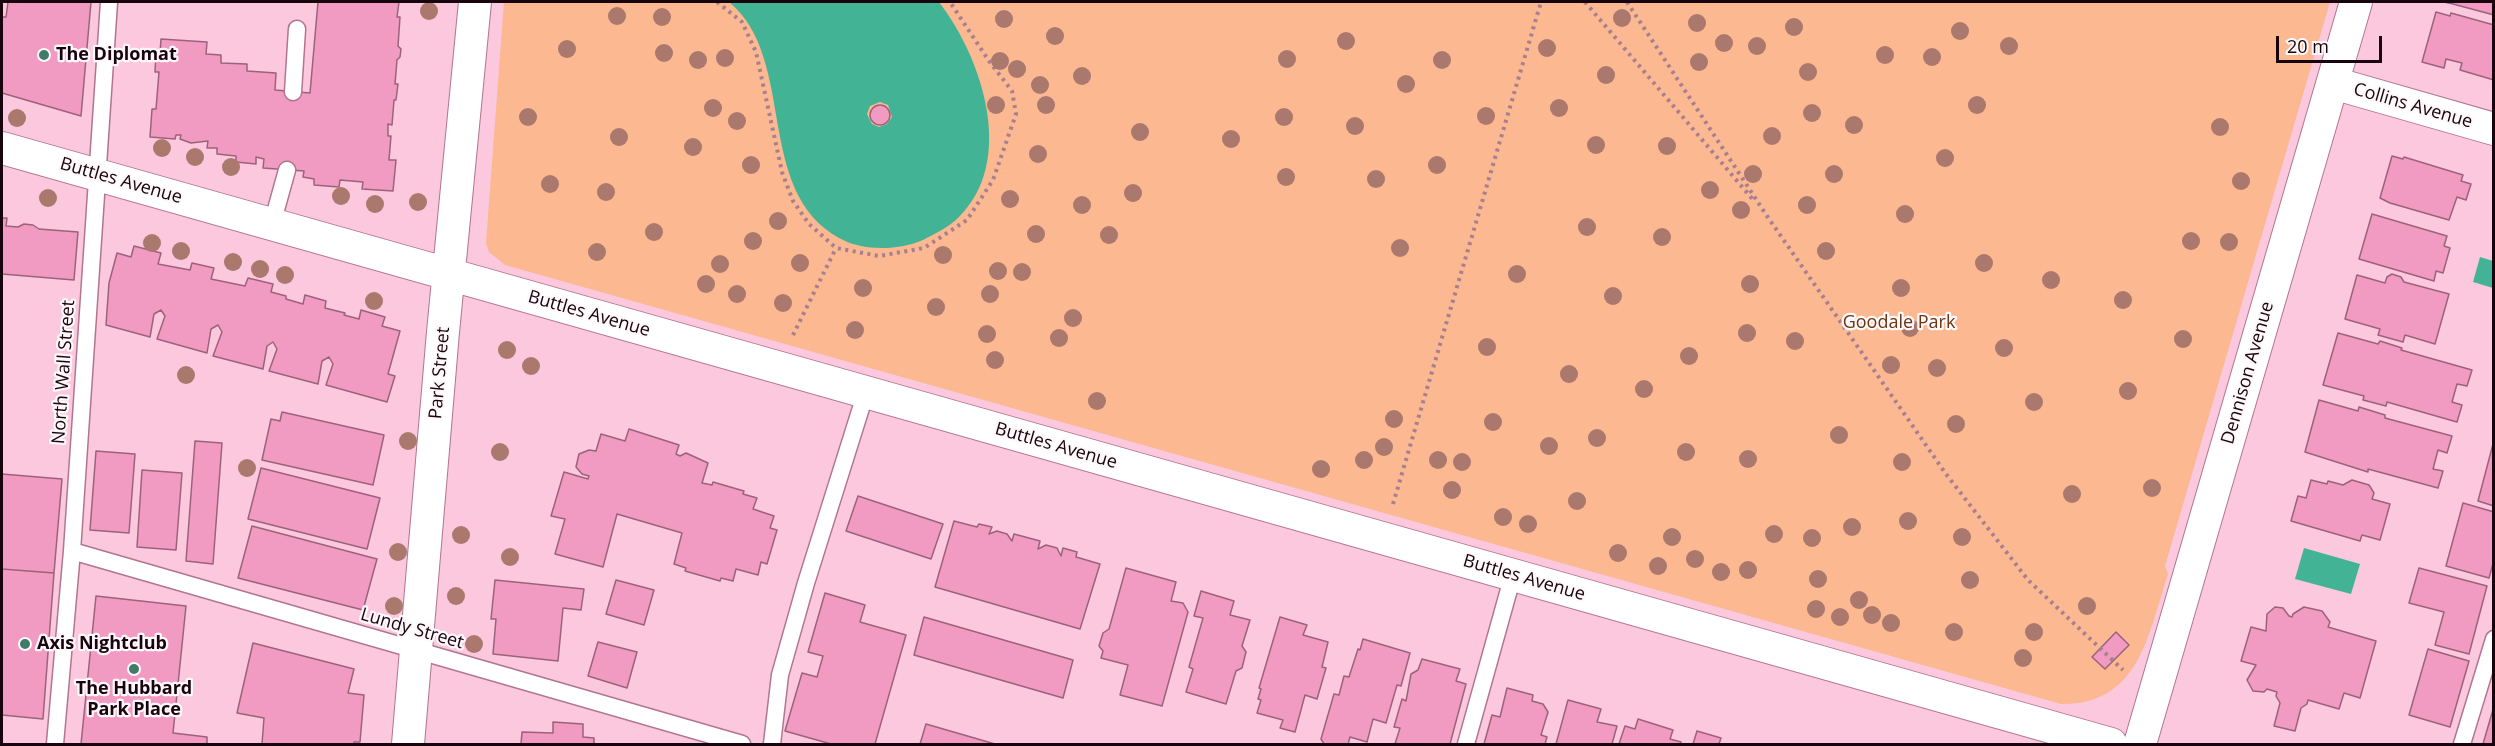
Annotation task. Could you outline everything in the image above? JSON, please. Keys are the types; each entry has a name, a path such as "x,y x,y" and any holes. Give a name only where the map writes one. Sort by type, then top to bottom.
{"street":[{"name":"Park Street","path":"408,744 475,2"},
{"name":"Dennison Avenue","path":"2140,744 2356,2"},
{"name":"Collins Avenue","path":"2333,83 2493,129"},
{"name":"Buttles Avenue","path":"2,148 2111,744"}],"lane":[{"name":"North Wall Street","path":"55,744 72,551 109,2"},
{"path":"293,92 297,29"},
{"path":"272,224 288,170"},
{"path":"772,744 780,675 866,392"},
{"name":"Lundy Street","path":"72,551 742,744"},
{"path":"1466,744 1513,575"},
{"path":"2462,744 2493,639"}],"path":[{"path":"717,2 742,22 756,52 782,172 793,201 809,224 836,248 879,256 924,248 967,220 993,180 1016,114 1012,91 950,2"},
{"path":"1394,504 1541,2"},
{"path":"1585,2 1767,216"},
{"path":"1627,2 1767,216 1885,389 1979,518 2028,580 2123,670"},
{"path":"793,335 836,248"}],"green space":[{"name":"Goodale Park","path":"504,2 2330,2 2165,566 2168,574 2146,642 2137,662 2124,679 2108,693 2087,701 2061,704 505,265 489,252 486,243"}],"shaded area":[{"path":"729,2 939,2 955,25 968,51 987,110 989,139 986,168 976,195 958,218 945,228 913,244 880,248 858,245 839,238 812,216 795,189 785,157 763,56 750,27","holes":["880,102 888,105 892,117 887,124 879,127 872,124 867,114 870,106"]},
{"path":"2480,257 2493,261 2493,288 2473,282"},
{"path":"2304,548 2360,564 2351,594 2295,579"}],"building":[{"name":"The Diplomat","path":"8,2 91,2 81,116 2,93 2,17 6,17"},
{"path":"318,2 399,2 398,46 401,49 397,60 395,84 398,84 392,125 388,124 388,136 391,136 389,160 396,160 393,191 362,189 363,182 340,180 339,187 314,185 314,179 303,177 304,171 263,168 264,159 256,157 256,164 236,162 236,156 217,154 217,148 207,148 208,141 191,143 180,139 181,135 176,135 175,139 150,137 152,109 156,109 159,72 155,72 156,53 160,53 161,39 207,42 206,54 221,55 221,63 247,64 247,71 276,73 275,90 310,93"},
{"path":"2444,2 2494,2 2494,15 2453,4"},
{"path":"2436,12 2450,16 2451,13 2494,25 2494,80 2460,70 2462,63 2446,59 2444,68 2422,62"},
{"path":"880,105 887,108 890,115 887,122 880,125 873,122 870,115 873,108"},
{"path":"2392,156 2403,159 2404,157 2463,175 2461,181 2471,184 2466,200 2457,197 2449,220 2380,198"},
{"path":"2372,214 2447,236 2444,246 2450,248 2443,273 2436,271 2434,281 2359,259"},
{"path":"2,218 7,218 6,226 18,227 24,224 33,225 39,229 78,232 74,280 2,274"},
{"path":"134,246 161,253 158,264 190,270 192,263 214,268 211,279 245,286 248,278 273,284 271,292 303,304 305,295 326,301 325,308 345,313 344,315 359,319 361,310 385,317 382,326 400,331 388,374 395,376 387,402 326,385 333,364 329,357 322,361 318,384 269,371 277,349 273,342 267,346 263,369 213,356 222,332 218,325 211,329 207,353 157,339 165,316 161,310 154,314 150,337 106,325 109,283 117,253 131,257"},
{"path":"2392,274 2401,277 2404,282 2449,294 2435,344 2405,335 2403,342 2378,335 2380,329 2345,319 2357,275 2385,283 2387,277"},
{"path":"2338,333 2378,344 2380,341 2402,348 2401,350 2472,370 2467,386 2457,384 2452,402 2462,405 2457,422 2387,402 2386,406 2363,400 2364,396 2323,385"},
{"path":"2319,400 2358,411 2359,407 2385,415 2385,418 2452,436 2447,453 2438,450 2433,469 2443,471 2438,488 2368,469 2368,472 2305,452"},
{"path":"282,412 384,435 373,485 262,460 271,419 280,421"},
{"path":"629,429 679,445 676,454 680,456 686,453 708,463 702,483 712,485 713,482 744,491 743,494 757,498 753,509 774,516 770,528 777,530 767,564 761,562 758,575 736,569 733,581 721,578 720,581 685,571 686,568 674,564 682,533 617,514 603,567 555,554 565,519 551,516 564,472 588,479 589,476 582,474 576,467 579,454 589,450 596,451 601,434 625,441"},
{"path":"195,441 222,443 213,564 186,561"},
{"path":"2494,444 2494,506 2478,501"},
{"path":"96,451 135,454 129,533 90,530"},
{"path":"261,468 380,498 367,549 248,519"},
{"path":"142,470 182,473 176,550 137,547"},
{"path":"2,474 62,479 54,573 2,569"},
{"path":"2311,480 2343,485 2352,480 2369,485 2374,493 2372,499 2390,504 2380,540 2362,535 2360,541 2291,521 2298,496 2306,498"},
{"path":"858,496 943,524 931,559 846,531"},
{"path":"2463,503 2494,512 2494,560 2489,578 2446,566"},
{"path":"954,521 977,527 979,524 992,527 989,534 997,531 1007,534 1012,541 1014,534 1040,541 1038,549 1046,545 1057,548 1061,556 1063,548 1077,552 1076,557 1100,564 1080,629 935,587"},
{"path":"252,526 377,559 363,610 238,578"},
{"path":"1126,568 1176,582 1171,601 1183,603 1188,612 1162,706 1120,695 1128,665 1101,658 1103,651 1099,646 1103,633 1109,629"},
{"path":"2419,568 2487,586 2469,654 2435,645 2444,612 2409,603"},
{"name":"Axis Nightclub","path":"2,569 54,573 43,719 2,715"},
{"path":"495,580 584,589 581,610 563,608 558,661 493,654 496,619 491,619"},
{"path":"616,580 654,590 644,625 606,614"},
{"path":"1201,591 1234,601 1230,615 1250,620 1242,646 1246,652 1242,668 1236,671 1226,704 1186,692 1193,669 1189,667 1203,618 1194,616"},
{"path":"825,593 865,605 860,622 906,635 875,744 831,744 785,731 802,673 817,677 823,656 808,652"},
{"name":"The Hubbard Park Place","path":"96,596 186,606 173,733 207,737 207,744 81,744"},
{"path":"2275,607 2283,608 2292,617 2304,607 2322,611 2330,622 2328,627 2376,641 2360,698 2344,693 2339,709 2308,700 2307,704 2301,708 2295,731 2274,726 2280,703 2276,696 2277,692 2267,689 2264,692 2253,691 2247,680 2256,665 2241,661 2251,627 2266,631 2267,614"},
{"path":"924,617 1073,660 1063,698 914,655"},
{"path":"1280,617 1307,625 1303,635 1328,642 1322,667 1326,668 1317,699 1305,695 1295,732 1280,728 1283,720 1257,713 1261,700 1258,699 1261,689 1259,688"},
{"path":"2116,632 2129,645 2105,669 2092,657"},
{"path":"1363,639 1410,653 1401,686 1397,685 1386,723 1373,719 1367,742 1350,737 1348,744 1324,744 1321,739 1334,694 1339,695 1344,676 1349,677"},
{"path":"598,642 637,652 627,688 588,676"},
{"path":"253,643 354,669 348,693 364,695 360,742 354,742 354,744 262,744 264,718 237,713"},
{"path":"2428,649 2469,661 2450,727 2409,715"},
{"path":"1422,659 1460,669 1456,681 1466,684 1450,744 1395,744 1400,728 1394,727 1402,699 1406,701 1411,674 1418,670"},
{"path":"1507,688 1533,695 1532,701 1543,704 1548,712 1541,735 1547,737 1545,744 1484,744 1492,715 1500,717"},
{"path":"1568,700 1601,709 1597,722 1617,726 1612,744 1556,744"},
{"path":"2494,706 2494,744 2483,744"},
{"path":"1638,719 1673,730 1670,739 1681,742 1680,744 1619,744 1625,726 1635,729"},
{"path":"553,722 583,724 583,737 594,738 594,744 521,744 522,732 553,733"},
{"path":"926,724 995,744 920,744"},
{"path":"1697,731 1721,738 1719,744 1693,744"}],"place":[{"name":"The Diplomat","path":"44,55"},
{"name":"Axis Nightclub","path":"25,644"},
{"name":"The Hubbard Park Place","path":"134,669"}]}
